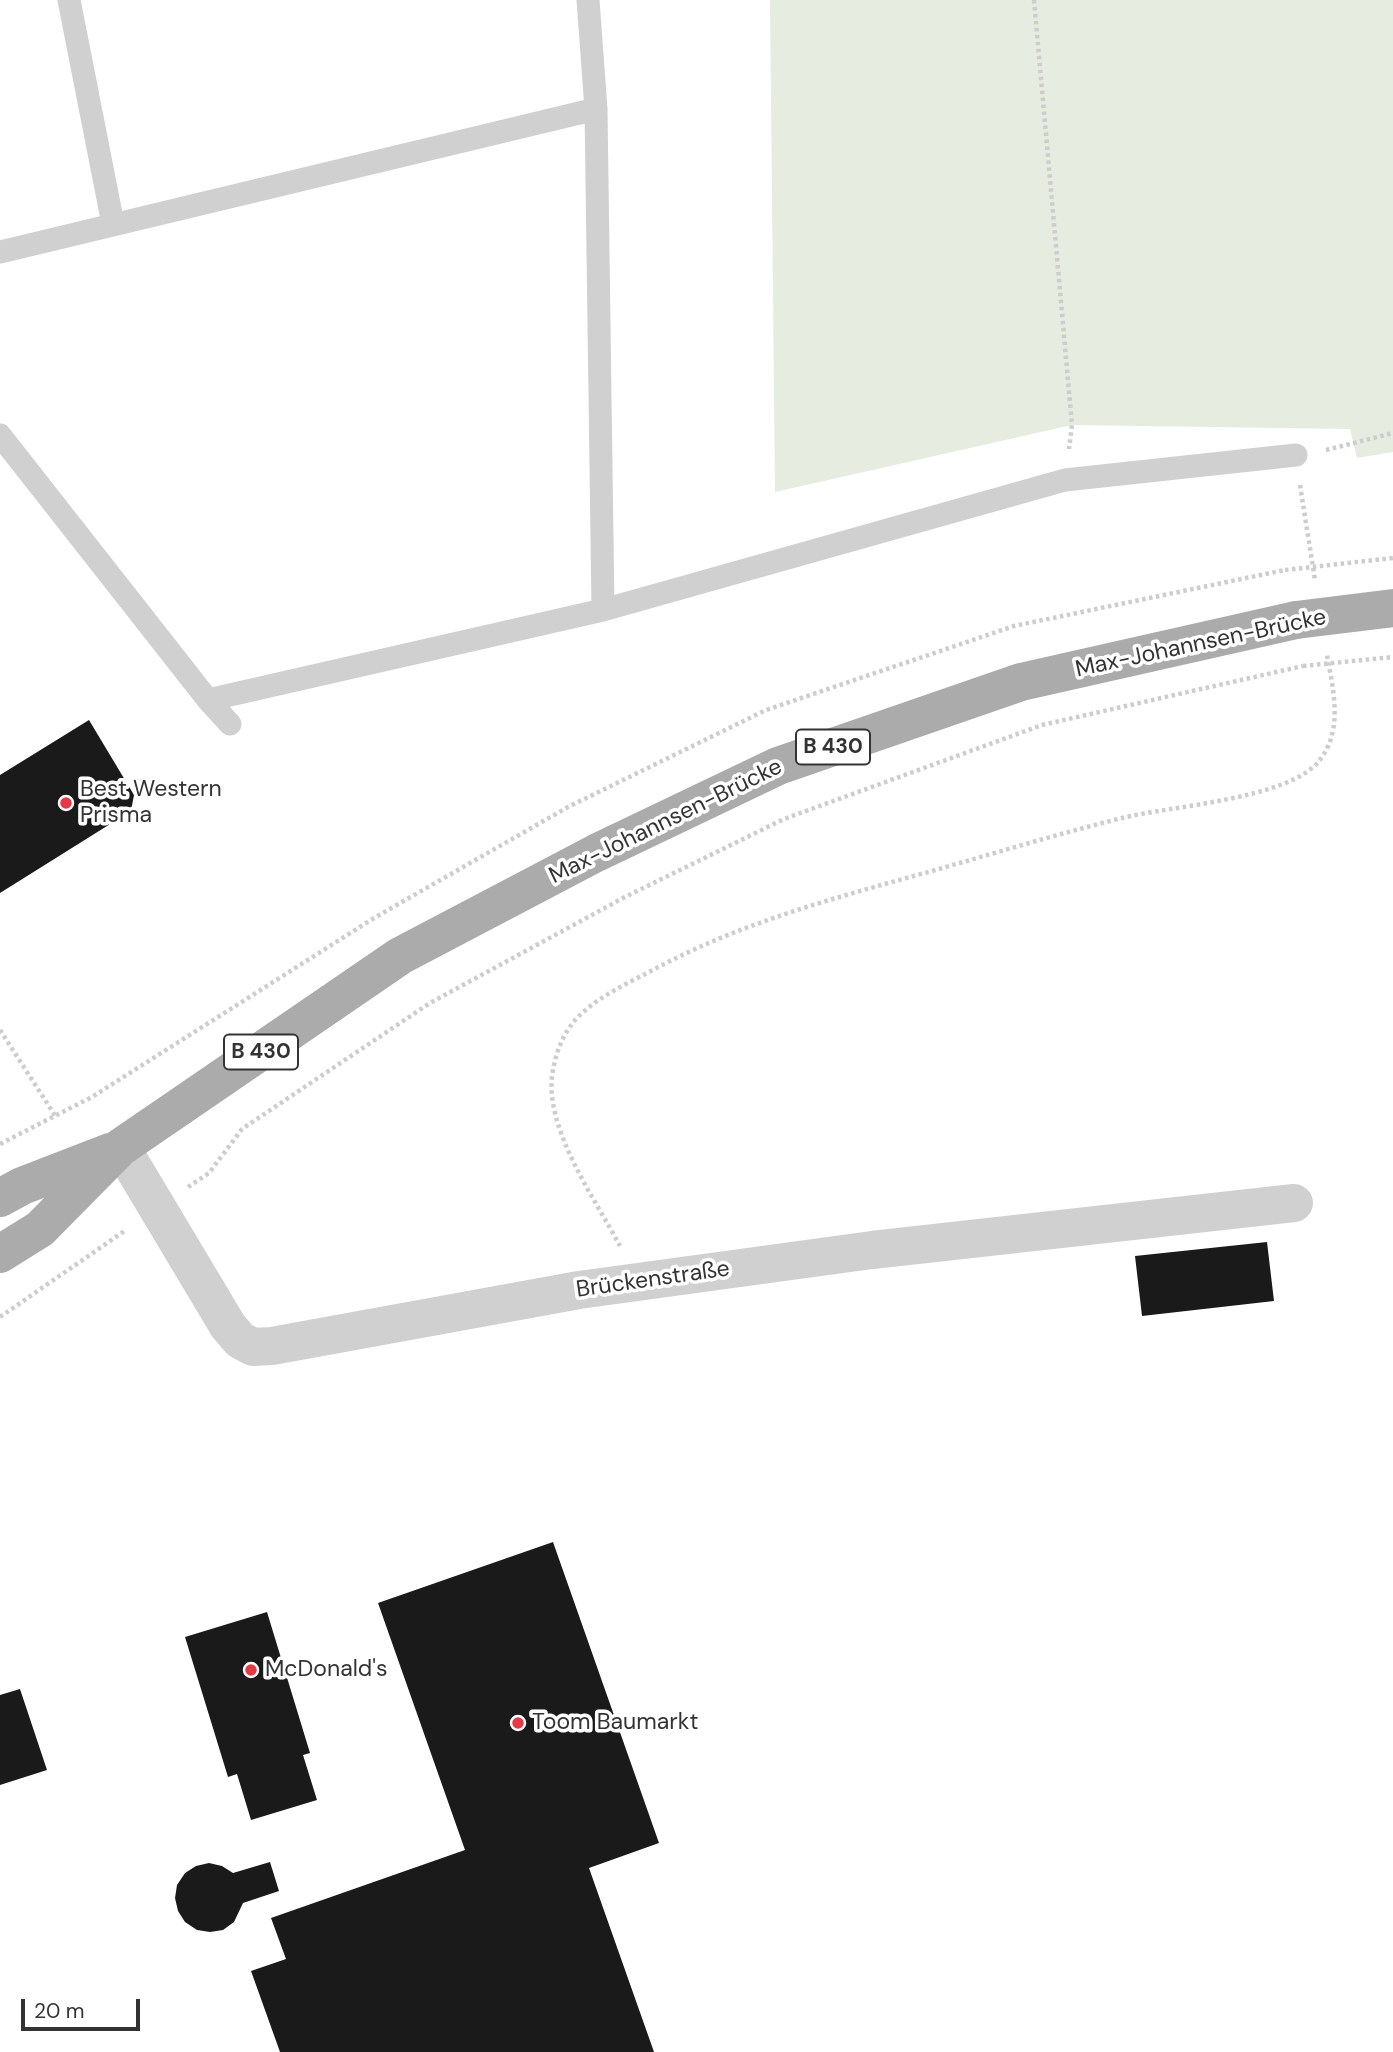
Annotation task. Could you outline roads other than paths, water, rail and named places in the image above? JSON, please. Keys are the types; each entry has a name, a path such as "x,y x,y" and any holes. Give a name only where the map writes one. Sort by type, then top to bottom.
{"main road":[{"name":"Max-Johannsen-Brücke","path":"0,1254 40,1229 121,1147 400,956 596,853 778,766 1021,682 1306,605 1393,608"},
{"name":"Max-Johannsen-Brücke","path":"0,1198 22,1186 121,1147"}],"street":[{"name":"Brückenstraße","path":"121,1147 228,1326 240,1340 253,1347 298,1342 579,1290 872,1250 1294,1203"}],"lane":[{"path":"69,0 113,224"},
{"path":"588,0 596,109 603,610"},
{"path":"0,252 596,109"},
{"path":"0,435 208,700 230,724"},
{"path":"208,700 603,610 1065,480 1296,455"}],"place":[{"name":"Best Western Prisma","path":"66,803"},
{"name":"McDonald's","path":"251,1670"},
{"name":"Toom Baumarkt","path":"518,1723"}]}
